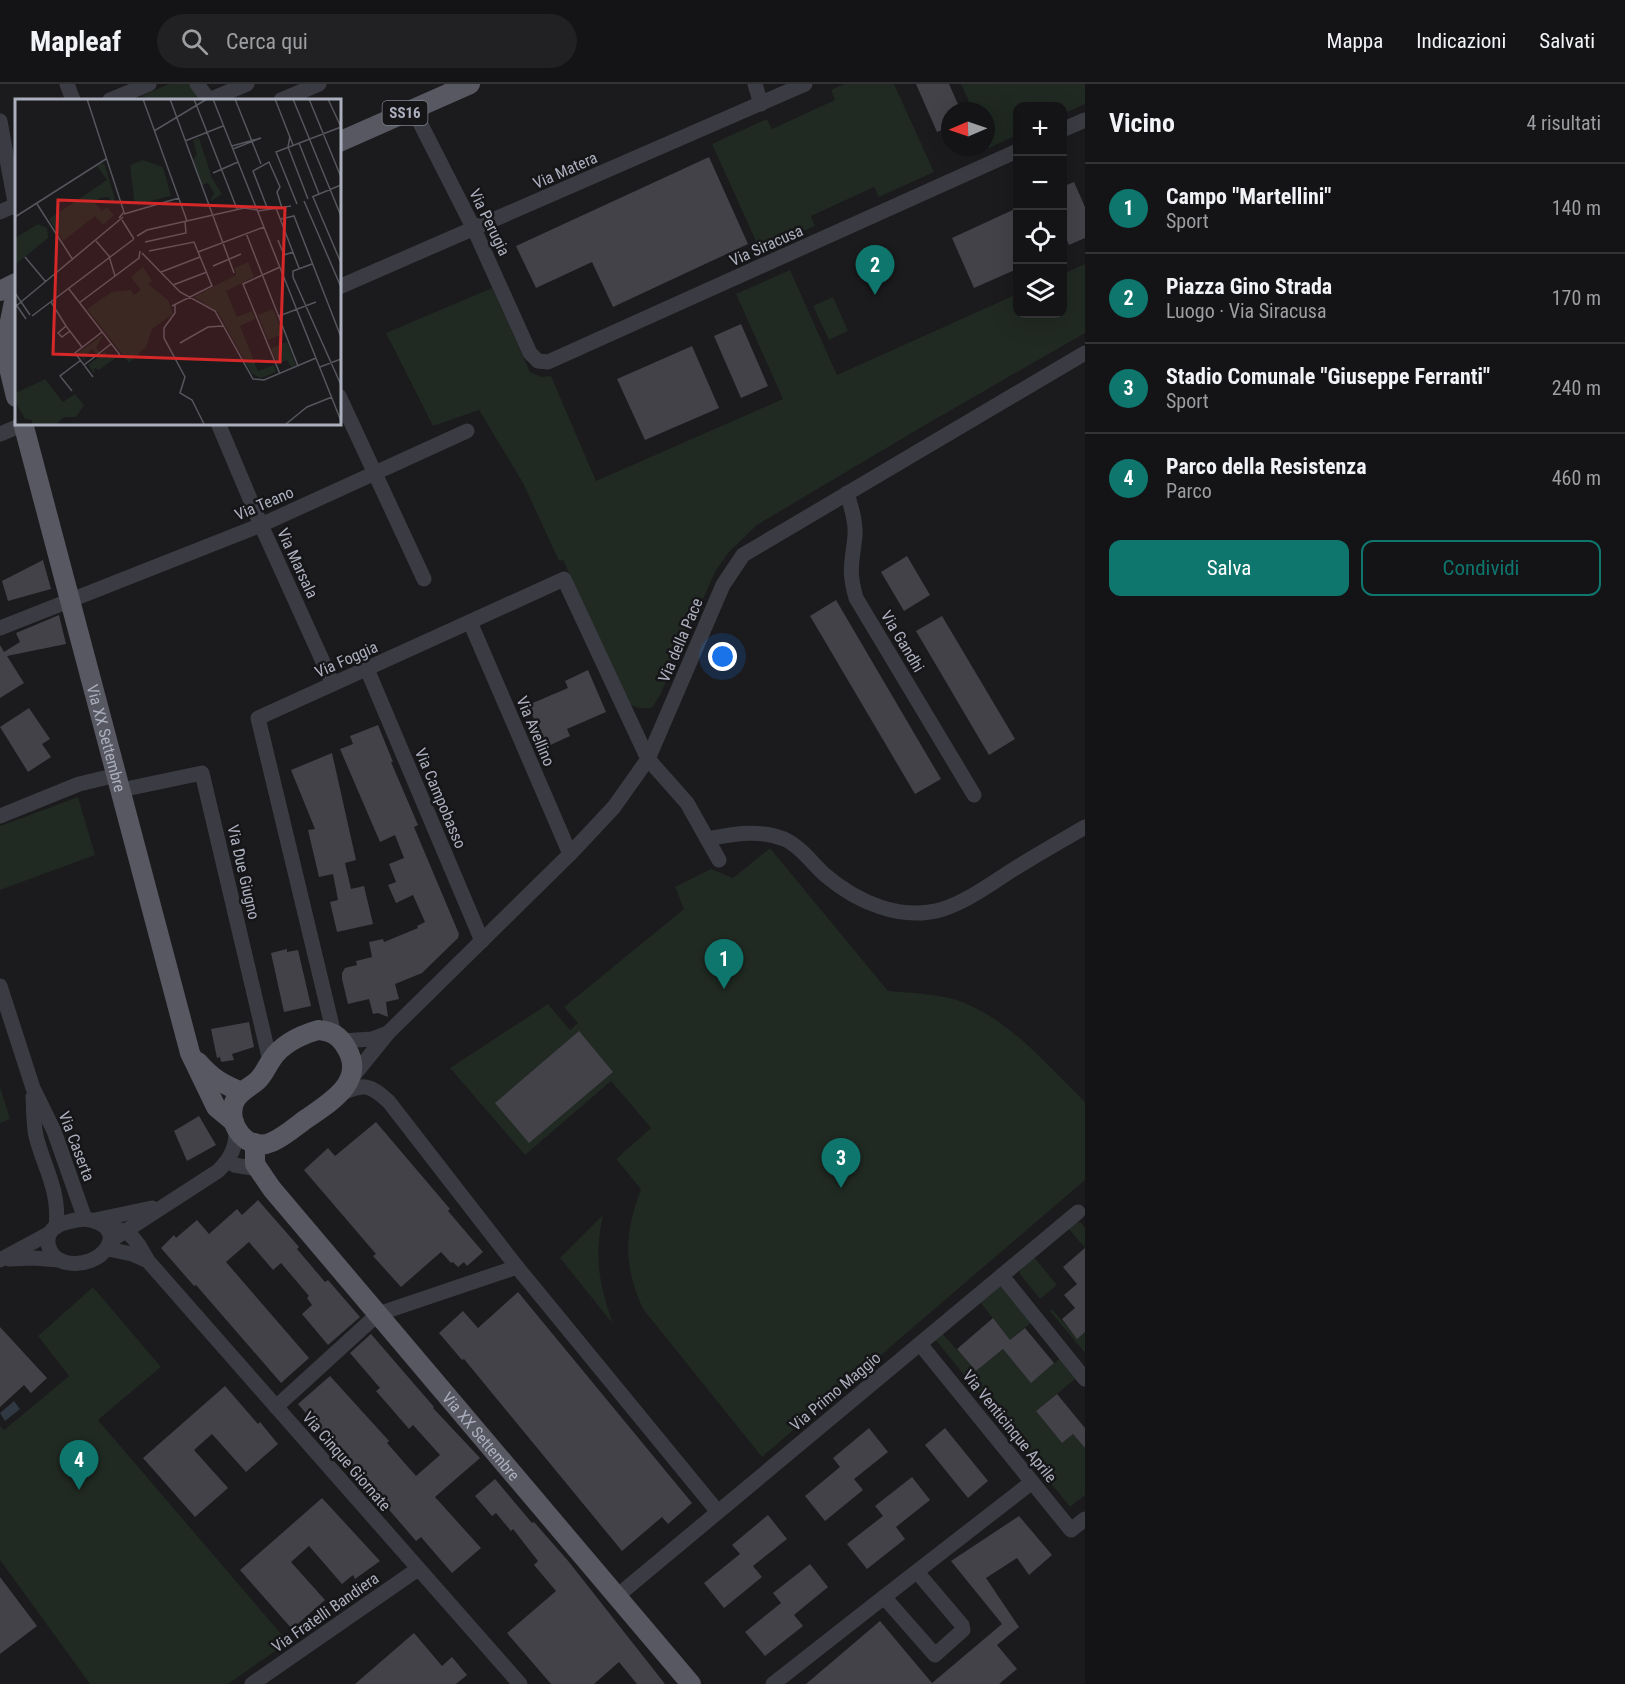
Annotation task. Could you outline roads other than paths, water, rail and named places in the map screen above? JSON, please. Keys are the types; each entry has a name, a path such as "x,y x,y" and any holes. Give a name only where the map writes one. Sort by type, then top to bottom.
{"main road":[{"name":"SS16","path":"340,142 470,84"},
{"path":"0,291 15,284"},
{"path":"15,295 3,329 5,363 15,394"},
{"name":"Via XX Settembre","path":"24,424 190,1053 216,1107 246,1139 254,1143 254,1158 258,1169 272,1189 691,1684"},
{"path":"235,1125 233,1106 242,1092 261,1078 280,1049 307,1033 318,1030 338,1037 349,1052 352,1064 345,1087 284,1135 267,1144 254,1143"},
{"name":"Via XX Settembre","path":"190,1053 211,1077 242,1092"},
{"path":"272,1189 267,1157 284,1135"}],"street":[{"path":"67,84 73,99"},
{"path":"112,99 149,84"},
{"path":"197,84 208,99"},
{"path":"211,99 247,84"},
{"path":"283,99 319,84"},
{"path":"755,84 761,104"},
{"name":"Via Matera","path":"340,287 805,84"},
{"name":"Via Perugia","path":"413,109 474,230 530,353"},
{"path":"1067,128 1085,120"},
{"path":"0,121 11,143 15,193"},
{"name":"Via Siracusa","path":"530,353 538,361 548,362 567,355 1013,153"},
{"path":"0,197 15,205"},
{"path":"0,212 15,206"},
{"name":"Via della Pace","path":"345,1087 388,1033 570,854 614,807 648,759 723,585 743,555 1085,353"},
{"path":"340,398 424,579"},
{"path":"0,434 22,424"},
{"name":"Via Marsala","path":"218,424 333,684"},
{"name":"Via Teano","path":"0,628 261,525 468,431"},
{"name":"Via Gandhi","path":"847,493 854,513 855,534 850,559 851,580 856,598 974,795"},
{"name":"Via Foggia","path":"338,1037 258,718 564,579 648,759"},
{"name":"Via Avellino","path":"470,622 570,854"},
{"name":"Via Campobasso","path":"367,669 482,941"},
{"path":"648,759 687,803 719,860"},
{"name":"Via Due Giugno","path":"119,783 202,773 270,1061"},
{"path":"0,816 79,784 119,783"},
{"path":"708,839 747,832 769,834 786,840 847,891 876,906 906,913 942,909 974,894 1085,827"},
{"name":"Via Caserta","path":"0,986 33,1088 94,1222"},
{"path":"338,1037 372,1039 388,1033"},
{"path":"345,1087 364,1086 376,1090 389,1102 517,1267 718,1512"},
{"name":"Via Caserta","path":"33,1088 36,1137 56,1193 58,1210 53,1230"},
{"path":"1,1260 34,1258 68,1263 90,1261 102,1256 109,1245 126,1230 218,1171 228,1162 237,1138 235,1125"},
{"path":"218,1171 234,1165 242,1152 254,1143"},
{"path":"234,1165 258,1169"},
{"path":"94,1222 167,1204"},
{"name":"Via Primo Maggio","path":"616,1597 1078,1212"},
{"path":"1,1260 70,1221 94,1222 126,1230"},
{"path":"94,1222 109,1233 109,1245"},
{"path":"53,1230 48,1248 59,1260"},
{"name":"Via Cinque Giornate","path":"126,1230 140,1246 148,1261 520,1684"},
{"path":"109,1245 148,1261"},
{"path":"276,1407 378,1314 517,1267"},
{"path":"1002,1276 1085,1379"},
{"name":"Via Venticinque Aprile","path":"920,1344 1071,1530 1085,1519"},
{"path":"773,1684 1032,1482"},
{"name":"Via Fratelli Bandiera","path":"252,1684 418,1569"},
{"path":"884,1597 935,1655 963,1630 962,1625 917,1572"}],"water":[{"path":"14,1401 20,1409 5,1421 0,1413"}],"place":[{"name":"Piazza Gino Strada","path":"875,295"},
{"name":"Campo \"Martellini\"","path":"724,989"},
{"name":"Stadio Comunale \"Giuseppe Ferranti\"","path":"841,1188"},
{"name":"Parco della Resistenza","path":"79,1490"}]}
